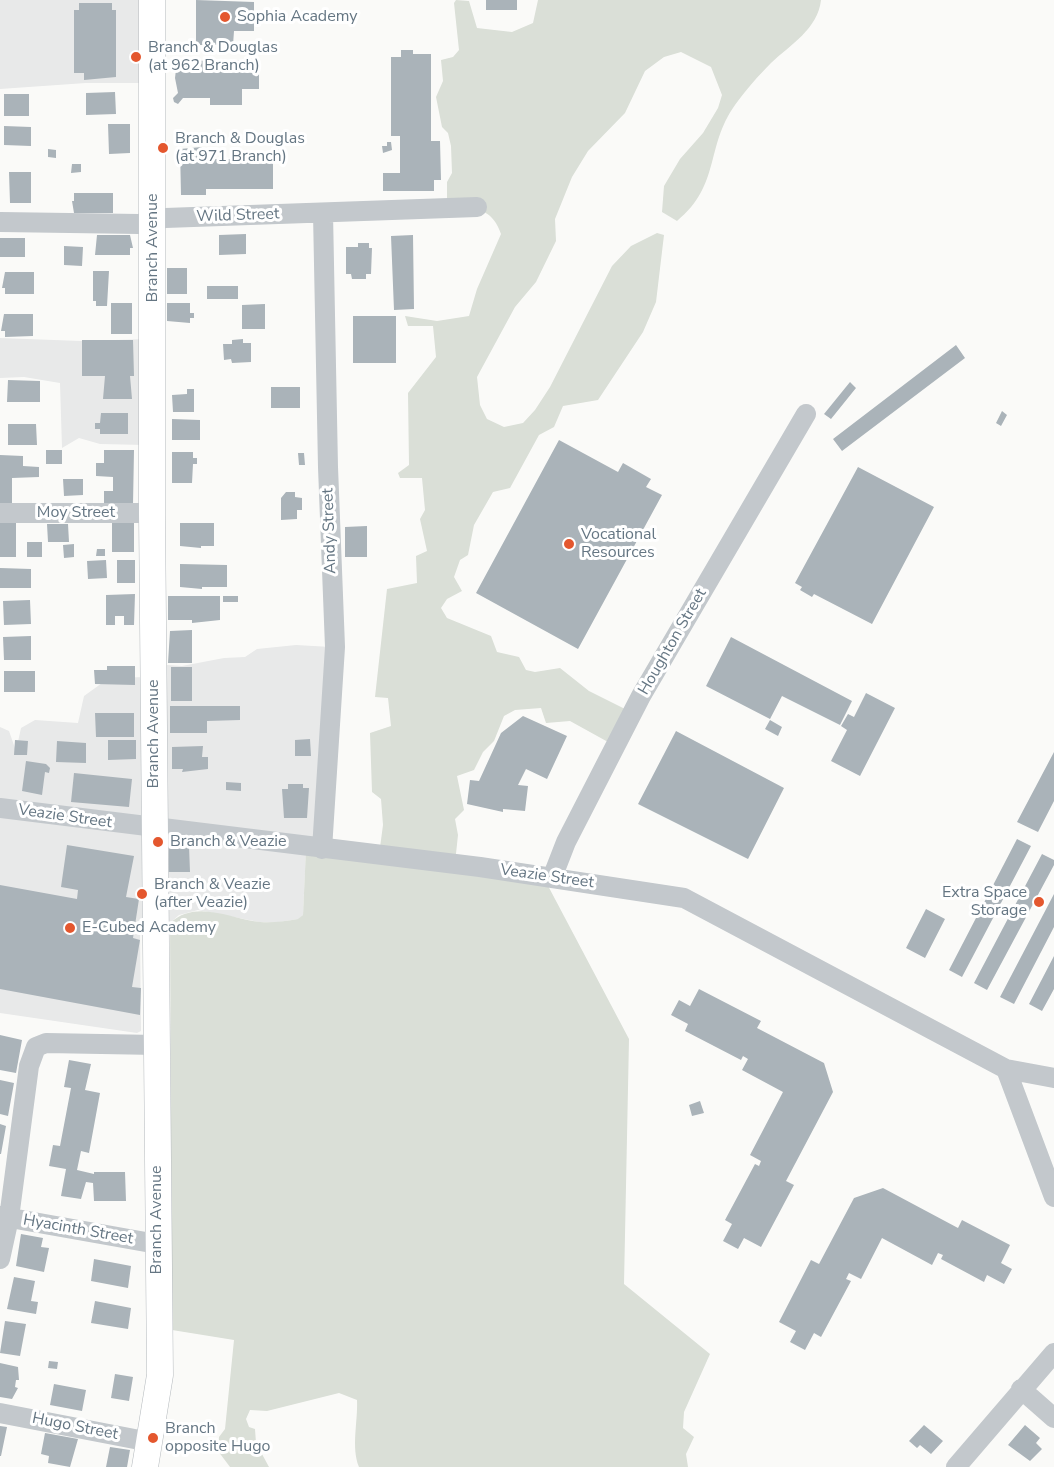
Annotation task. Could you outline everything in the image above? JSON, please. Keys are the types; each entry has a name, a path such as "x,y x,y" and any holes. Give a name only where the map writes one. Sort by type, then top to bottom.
{"main road":[{"name":"Branch Avenue","path":"146,1467 160,1375 152,513 152,0"}],"street":[{"name":"Wild Street","path":"0,222 139,224 165,218 477,207"},
{"name":"Andy Street","path":"322,849 334,647 323,213"},
{"name":"Houghton Street","path":"552,878 566,842 641,696 806,414"},
{"name":"Moy Street","path":"0,513 152,513"},
{"name":"Veazie Street","path":"0,808 552,878 684,898 1006,1069 1054,1078"},
{"path":"0,1259 29,1066 36,1047 46,1043 157,1045"},
{"path":"1006,1069 1054,1197"},
{"name":"Hyacinth Street","path":"5,1217 157,1244"},
{"path":"956,1467 1054,1353"},
{"path":"1021,1389 1054,1418"},
{"name":"Hugo Street","path":"0,1413 150,1442"}],"shaded area":[{"path":"0,0 146,0 147,83 86,83 0,89"},
{"path":"456,0 469,1 477,28 512,32 533,23 538,0 821,0 815,20 809,28 766,68 735,105 719,136 707,180 700,194 677,221 662,212 664,186 680,159 703,133 718,108 722,95 711,67 681,52 664,57 645,71 625,113 588,151 572,177 555,219 556,241 536,282 515,307 477,377 480,405 487,419 504,427 523,423 535,410 550,387 612,266 631,246 657,233 664,235 656,302 643,332 598,400 563,406 554,427 539,435 510,488 493,492 474,525 468,555 460,560 454,577 462,591 447,599 441,608 447,618 491,636 497,652 519,657 526,670 535,672 560,668 589,691 627,710 608,742 570,721 546,723 541,708 515,710 504,716 494,741 483,752 474,770 457,776 464,810 455,819 458,835 455,863 546,882 629,1039 624,1284 710,1354 684,1412 683,1428 694,1437 686,1454 688,1467 359,1467 355,1443 357,1400 339,1393 267,1411 250,1410 246,1419 249,1427 255,1429 256,1443 269,1467 230,1467 218,1451 219,1437 225,1429 234,1340 172,1330 170,923 180,916 202,911 260,922 298,919 303,915 306,849 379,855 383,825 381,799 372,792 370,733 391,726 388,698 375,697 387,589 417,583 416,556 427,551 420,519 425,510 422,478 400,478 398,473 409,465 408,393 436,357 433,326 408,326 405,316 437,321 469,316 477,289 501,234 487,213 473,208 447,208 447,182 452,173 451,146 448,133 442,127 436,97 443,81 441,60 453,57 459,50 454,3"},
{"path":"0,338 81,341 148,339 145,445 100,444 79,438 62,448 60,383 24,377 0,378"},
{"path":"296,645 331,647 316,847 306,850 303,915 299,919 259,922 198,910 179,915 170,923 140,925 141,1031 137,1033 0,1013 0,727 9,731 16,751 21,728 35,720 78,723 84,696 109,678 147,677 152,664 182,666 224,658 245,657 257,649"}],"building":[{"name":"Sophia Academy","path":"196,0 254,2 254,31 234,31 233,45 196,45"},
{"path":"486,0 517,0 517,10 486,10"},
{"path":"79,3 112,3 112,10 116,10 116,77 84,80 84,73 74,73 74,10 79,10"},
{"path":"401,50 413,50 413,54 431,54 431,141 440,141 441,180 434,180 434,191 383,191 383,173 400,173 400,136 391,136 391,57 401,57"},
{"path":"259,60 259,89 242,89 242,105 210,105 210,98 183,98 178,104 174,102 173,98 178,93 175,78 177,61"},
{"path":"115,92 116,114 86,115 86,93"},
{"path":"4,94 29,94 29,116 4,116"},
{"path":"108,124 130,124 130,153 109,154"},
{"path":"4,126 31,127 31,146 4,145"},
{"path":"387,142 391,142 392,150 383,153 382,146 387,146"},
{"path":"202,147 202,159 253,159 253,152 273,152 273,189 206,189 206,195 181,195 180,149"},
{"path":"48,149 56,150 56,158 48,157"},
{"path":"72,164 81,164 81,172 71,173"},
{"path":"9,172 31,172 31,203 10,203"},
{"path":"74,193 113,193 113,213 74,213 72,201 74,201"},
{"path":"246,234 246,254 219,255 219,235"},
{"path":"97,235 130,235 133,248 130,248 130,255 95,255"},
{"path":"413,235 414,309 394,310 391,236"},
{"path":"0,238 25,238 25,257 0,257"},
{"path":"358,243 369,243 369,248 372,248 371,274 366,274 366,279 352,279 351,274 346,274 346,247 358,247"},
{"path":"64,246 83,247 82,266 64,265"},
{"path":"167,268 187,268 187,294 167,294"},
{"path":"93,271 109,271 107,306 96,306 96,301 93,301"},
{"path":"5,272 34,272 34,294 5,294 5,288 2,288"},
{"path":"207,286 238,286 238,299 207,299"},
{"path":"111,303 132,303 132,334 111,334"},
{"path":"167,303 190,303 190,313 194,313 194,318 190,318 190,323 167,321"},
{"path":"265,304 265,329 242,329 242,305"},
{"path":"4,314 33,314 33,336 5,337 5,331 1,331"},
{"path":"353,316 396,316 396,363 353,363"},
{"path":"243,339 243,343 251,343 251,362 232,363 231,359 224,360 223,344 232,344 232,340"},
{"path":"82,340 133,340 134,376 130,376 132,399 103,399 105,376 82,376"},
{"path":"956,345 965,358 842,451 833,439"},
{"path":"8,380 40,381 40,402 7,402"},
{"path":"850,382 856,388 831,419 824,414"},
{"path":"271,387 300,387 300,408 271,408"},
{"path":"187,389 194,389 194,412 173,412 172,395 187,394"},
{"path":"1002,411 1007,415 1001,426 996,423"},
{"path":"101,413 128,413 128,434 100,434 100,429 95,429 95,423 100,423"},
{"path":"172,419 200,420 200,440 172,440"},
{"path":"8,424 36,424 37,445 8,445"},
{"name":"Vocational Resources","path":"559,440 618,472 623,463 651,479 646,487 662,495 578,649 476,593"},
{"path":"46,450 62,450 62,464 46,464"},
{"path":"104,450 134,450 133,505 104,505 104,491 113,491 113,477 96,476 96,463 104,463"},
{"path":"172,452 193,452 193,458 197,458 197,464 193,464 192,483 172,483"},
{"path":"298,453 304,453 305,465 299,465"},
{"path":"0,455 23,456 23,466 39,467 39,477 12,478 12,506 0,506"},
{"path":"858,467 934,507 872,624 814,594 812,597 800,590 802,587 795,583"},
{"path":"63,479 83,479 83,495 64,496"},
{"path":"286,492 295,492 295,497 302,498 302,510 297,510 297,519 281,520 281,498"},
{"path":"112,522 134,522 134,552 112,552"},
{"path":"0,523 16,523 16,557 0,557"},
{"path":"180,523 214,523 214,546 201,546 201,548 180,546"},
{"path":"47,524 68,524 69,542 48,542"},
{"path":"367,526 367,557 345,557 345,527"},
{"path":"27,542 42,542 42,557 27,557"},
{"path":"74,544 74,557 64,558 63,545"},
{"path":"97,549 105,549 105,556 96,556"},
{"path":"106,560 107,578 88,579 87,561"},
{"path":"117,560 135,560 135,583 117,583"},
{"path":"180,564 227,565 227,587 202,587 202,589 180,587"},
{"path":"0,568 31,569 31,588 0,588"},
{"path":"135,594 134,625 124,625 124,616 115,616 115,625 106,625 106,595"},
{"path":"168,596 220,596 220,620 192,623 192,620 168,620"},
{"path":"223,596 238,596 238,602 223,602"},
{"path":"30,600 31,624 4,625 3,601"},
{"path":"192,630 192,663 168,663 170,631"},
{"path":"31,636 31,660 4,660 3,637"},
{"path":"731,637 852,701 840,725 782,696 770,719 706,686"},
{"path":"107,666 135,666 135,685 95,684 94,670 107,670"},
{"path":"171,667 192,667 192,701 171,701"},
{"path":"4,671 35,671 35,692 4,692"},
{"path":"866,693 895,708 860,776 831,761 847,730 841,726 848,714 854,717"},
{"path":"170,706 240,706 240,720 207,721 207,733 170,733"},
{"path":"95,713 134,713 134,737 96,737"},
{"path":"523,716 567,736 547,779 526,769 518,785 528,786 525,811 503,809 503,812 467,804 470,780 479,781 501,733"},
{"path":"770,720 782,727 778,736 765,729"},
{"path":"676,731 784,788 748,859 638,804"},
{"path":"310,739 311,756 295,756 295,740"},
{"path":"15,740 28,741 27,755 14,755"},
{"path":"108,740 136,740 136,759 108,760"},
{"path":"57,741 86,743 86,763 56,762"},
{"path":"203,746 202,757 208,757 208,769 182,772 183,769 172,769 172,747"},
{"path":"1054,752 1054,801 1038,832 1017,822"},
{"path":"26,761 46,764 50,768 49,773 45,772 42,795 22,791"},
{"path":"74,773 132,779 129,807 71,802"},
{"path":"226,782 241,783 241,791 226,790"},
{"path":"288,784 303,784 303,788 309,788 307,818 284,818 282,789 288,789"},
{"path":"1017,839 1031,846 962,977 949,970"},
{"name":"E-Cubed Academy","path":"67,845 134,856 126,897 139,899 133,938 140,940 132,987 141,988 140,1015 0,989 0,885 77,899 78,890 61,887"},
{"path":"169,846 189,846 190,872 168,872"},
{"path":"1042,854 1054,860 1054,865 987,990 974,983"},
{"path":"1054,894 1054,927 1014,1004 1000,997"},
{"path":"926,909 945,919 925,958 906,948"},
{"path":"1054,956 1054,989 1042,1011 1029,1004"},
{"path":"699,989 761,1021 757,1028 824,1063 833,1092 786,1181 794,1185 761,1247 744,1238 738,1249 723,1241 732,1224 725,1220 755,1164 759,1166 761,1161 750,1155 783,1092 742,1070 748,1059 743,1056 741,1060 685,1031 688,1024 671,1015 679,1000 690,1006"},
{"path":"0,1035 22,1040 16,1073 0,1070"},
{"path":"69,1060 91,1064 85,1090 100,1093 89,1153 81,1151 77,1170 94,1174 94,1172 125,1172 126,1201 94,1201 93,1183 86,1182 81,1199 61,1196 66,1169 49,1166 53,1145 60,1146 71,1088 64,1087"},
{"path":"0,1080 14,1083 8,1116 0,1114"},
{"path":"700,1101 704,1113 692,1116 689,1105"},
{"path":"0,1124 6,1126 1,1154 0,1154"},
{"path":"883,1188 958,1228 962,1220 1010,1245 1001,1263 1012,1269 1004,1284 987,1275 984,1282 941,1259 943,1255 938,1253 932,1265 882,1238 861,1279 849,1273 846,1279 851,1281 821,1337 814,1333 805,1350 790,1342 796,1331 779,1322 811,1260 819,1264 854,1198"},
{"path":"21,1234 43,1238 41,1247 49,1248 44,1272 16,1266"},
{"path":"94,1259 131,1266 128,1288 91,1281"},
{"path":"14,1277 35,1281 31,1301 38,1302 36,1314 7,1309"},
{"path":"95,1301 131,1308 128,1329 91,1323"},
{"path":"5,1321 26,1324 20,1356 0,1353"},
{"path":"49,1361 58,1362 57,1369 48,1368"},
{"path":"0,1363 18,1367 19,1380 16,1380 15,1387 18,1388 12,1399 0,1397"},
{"path":"115,1374 133,1377 129,1401 111,1398"},
{"path":"54,1384 86,1390 82,1411 50,1405"},
{"path":"924,1425 943,1441 931,1454 920,1445 917,1448 909,1441"},
{"path":"1025,1425 1040,1438 1036,1443 1042,1449 1030,1461 1008,1445"},
{"path":"0,1426 7,1427 1,1456 0,1456"},
{"path":"45,1433 78,1439 70,1467 48,1463 49,1456 41,1454"},
{"path":"110,1447 130,1450 127,1467 106,1467"}],"place":[{"name":"Sophia Academy","path":"225,17"},
{"name":"Branch & Douglas (at 962 Branch)","path":"136,57"},
{"name":"Branch & Douglas (at 971 Branch)","path":"163,148"},
{"name":"Vocational Resources","path":"569,544"},
{"name":"Branch & Veazie","path":"158,842"},
{"name":"Branch & Veazie (after Veazie)","path":"142,894"},
{"name":"Extra Space Storage","path":"1039,902"},
{"name":"E-Cubed Academy","path":"70,928"},
{"name":"Branch opposite Hugo","path":"153,1438"}]}
